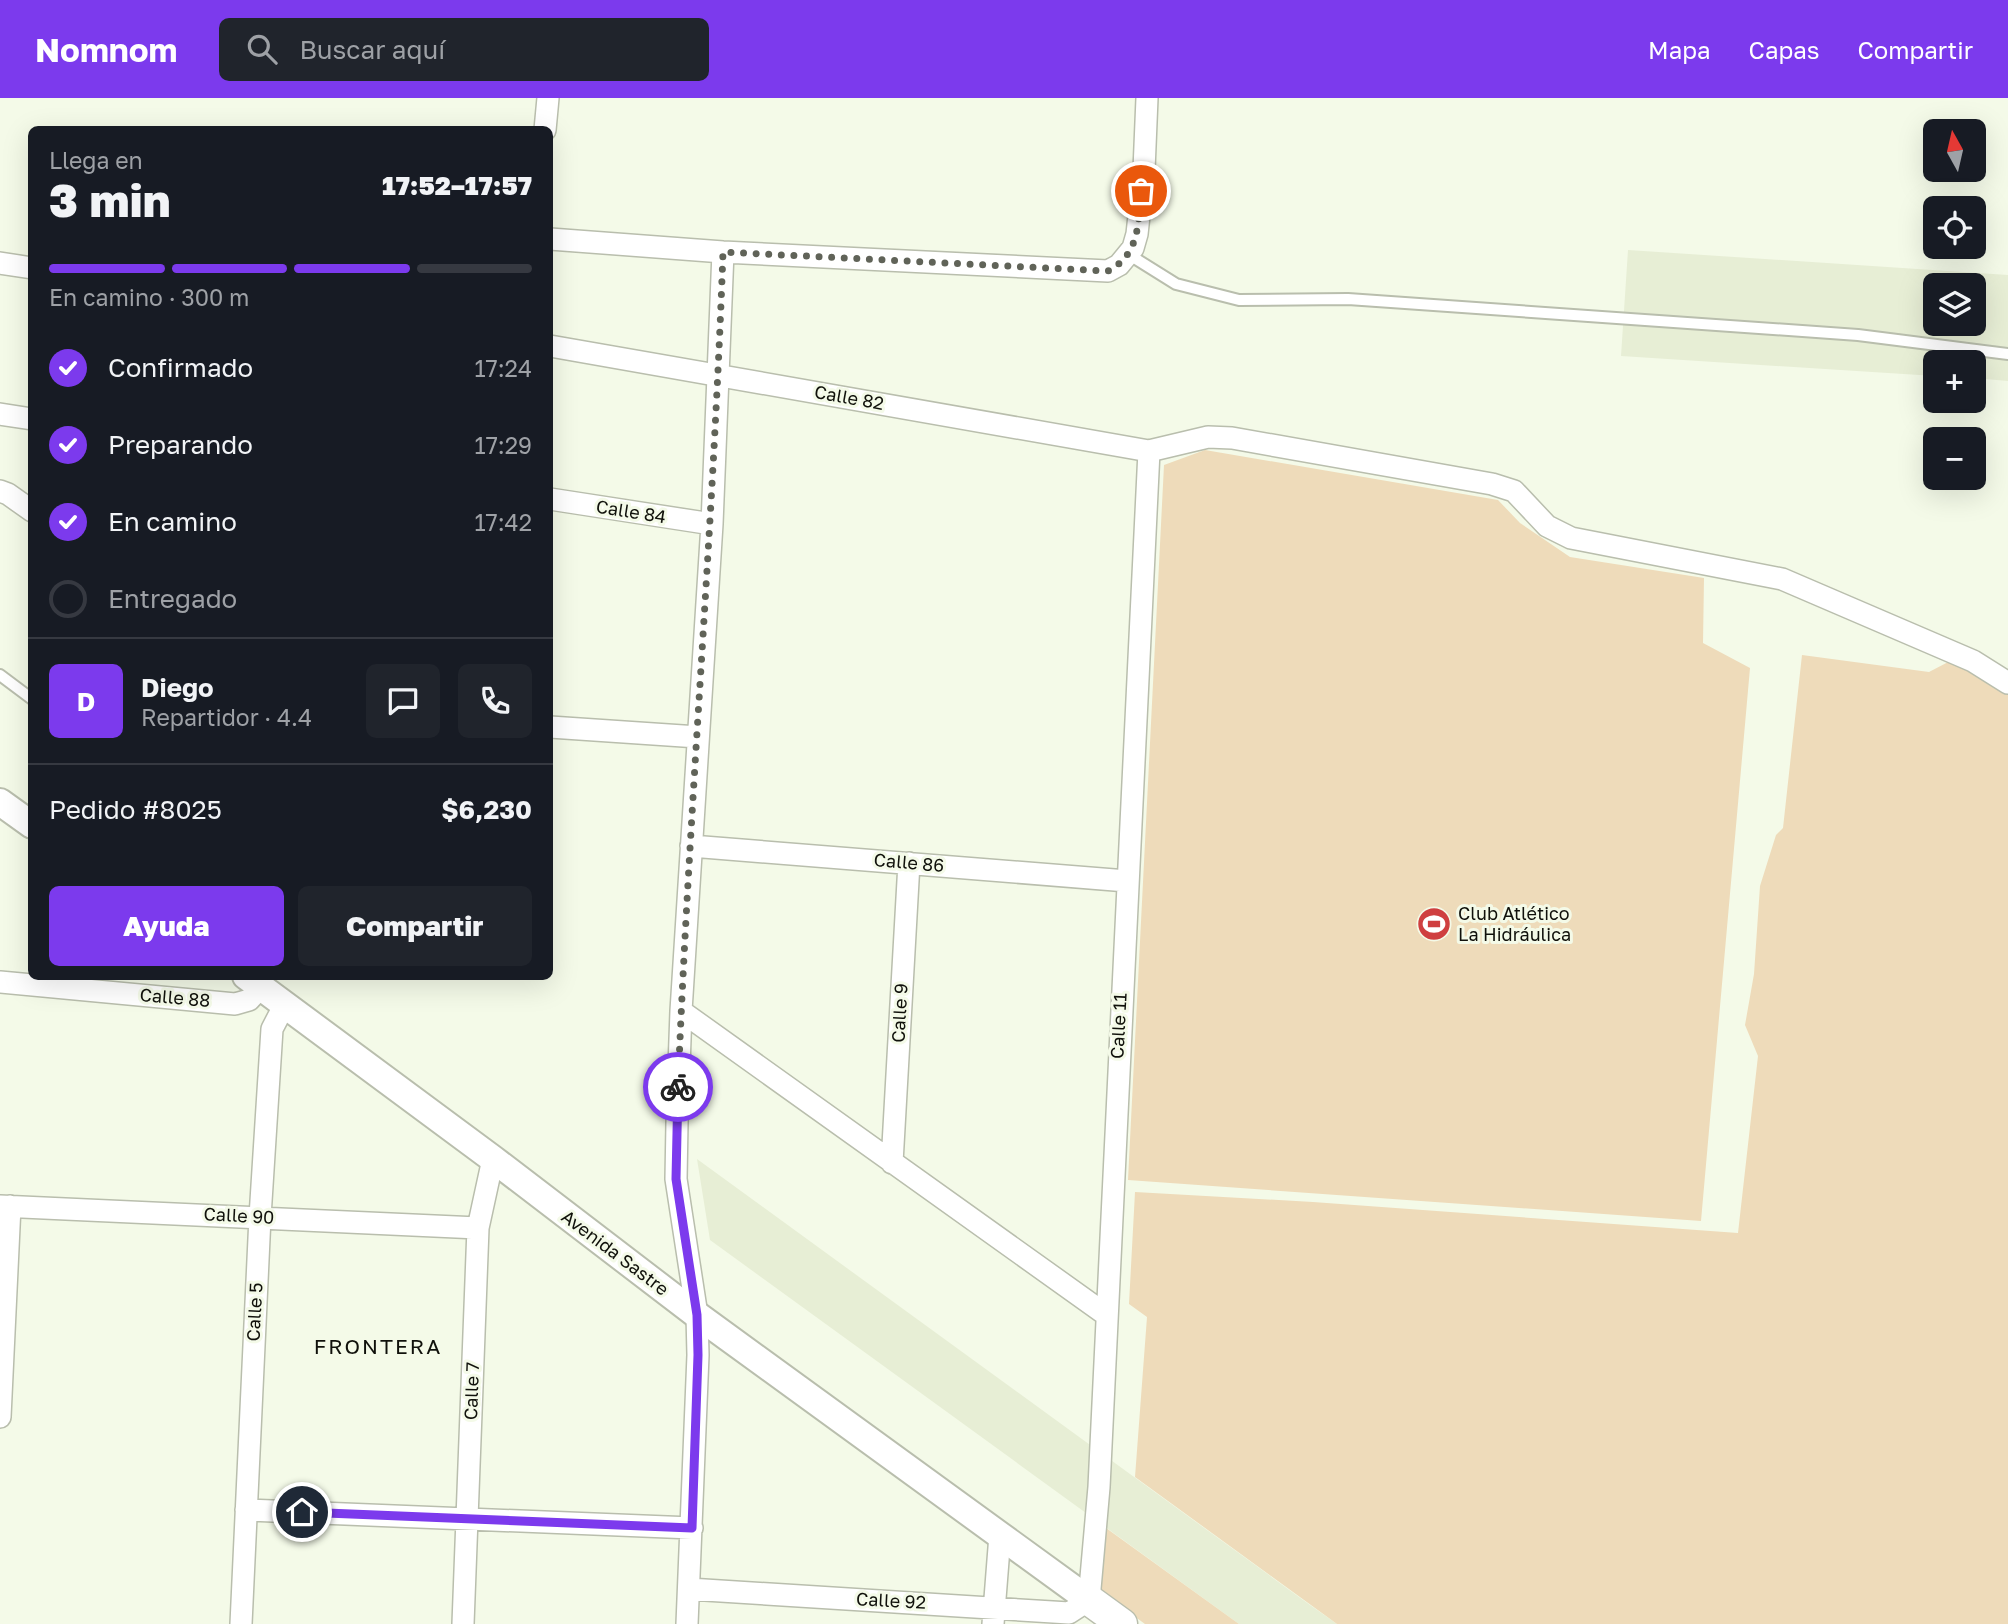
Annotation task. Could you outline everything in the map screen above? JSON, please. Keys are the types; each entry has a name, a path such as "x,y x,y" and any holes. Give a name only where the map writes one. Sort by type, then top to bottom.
{"main road":[{"name":"Avenida Sastre","path":"1090,1600 1122,1624"}],"street":[{"path":"545,126 548,98"},
{"path":"553,239 723,252 1108,271 1119,265 1133,248 1137,234 1144,170 1147,98"},
{"path":"687,1624 698,1355 697,1315 676,1179 677,1123 681,1011 712,524 723,252"},
{"path":"0,263 28,267"},
{"name":"Calle 82","path":"553,346 1149,452"},
{"path":"0,414 28,418"},
{"path":"1149,452 1208,437 1232,438 1492,484 1514,491 1547,526 1570,538 1782,579 1973,661 2008,683"},
{"name":"Calle 11","path":"1090,1600 1098,1487 1149,452"},
{"path":"0,491 28,508"},
{"name":"Calle 84","path":"553,499 712,524"},
{"path":"553,727 698,737"},
{"path":"0,802 28,822"},
{"name":"Calle 86","path":"691,846 1126,881"},
{"name":"Calle 9","path":"892,1163 909,863"},
{"name":"Calle 88","path":"0,982 235,1004 249,1000 254,982"},
{"name":"Avenida Sastre","path":"254,982 493,1159 697,1315 1090,1600"},
{"name":"Calle 5","path":"241,1624 260,1217 272,1029 285,1004"},
{"path":"681,1011 1105,1314"},
{"name":"Calle 7","path":"463,1624 478,1228 493,1159"},
{"path":"0,1417 5,1206"},
{"name":"Calle 90","path":"5,1206 478,1228"},
{"path":"246,1510 692,1528"},
{"path":"994,1616 1000,1535"},
{"name":"Calle 92","path":"689,1589 994,1616 1069,1614 1090,1600"}],"lane":[{"path":"1128,254 1176,284 1239,300 1348,299 1858,335 2008,354"},
{"path":"0,675 28,696"}],"shaded area":[{"path":"1628,250 1978,273 1923,273 1923,336 1986,336 1986,274 2008,275 2008,381 1986,379 1986,350 1923,350 1923,375 1621,356"},
{"name":"Club Atlético La Hidráulica","path":"1205,450 1498,500 1520,523 1570,557 1704,578 1703,643 1750,668 1701,1221 1128,1180 1164,465"},
{"path":"1802,655 1929,672 1952,660 2008,683 2008,1624 1337,1624 1135,1477 1147,1317 1129,1304 1135,1192 1738,1233 1758,1056 1745,1025 1754,974 1760,886 1776,835 1783,828"},
{"path":"697,1159 1337,1624 1239,1624 710,1240"},
{"path":"1106,1528 1239,1624 1145,1624 1100,1591"}],"way so far":[{"path":"678,1087 682,983 712,524 723,252 1108,271 1119,265 1133,248 1141,191"}],"place":[{"name":"Club Atlético La Hidráulica","path":"1434,924"}],"district":[{"name":"FRONTERA","path":"378,1347"}],"route":[{"path":"302,1512 692,1528 697,1315 676,1179 678,1087"}]}
